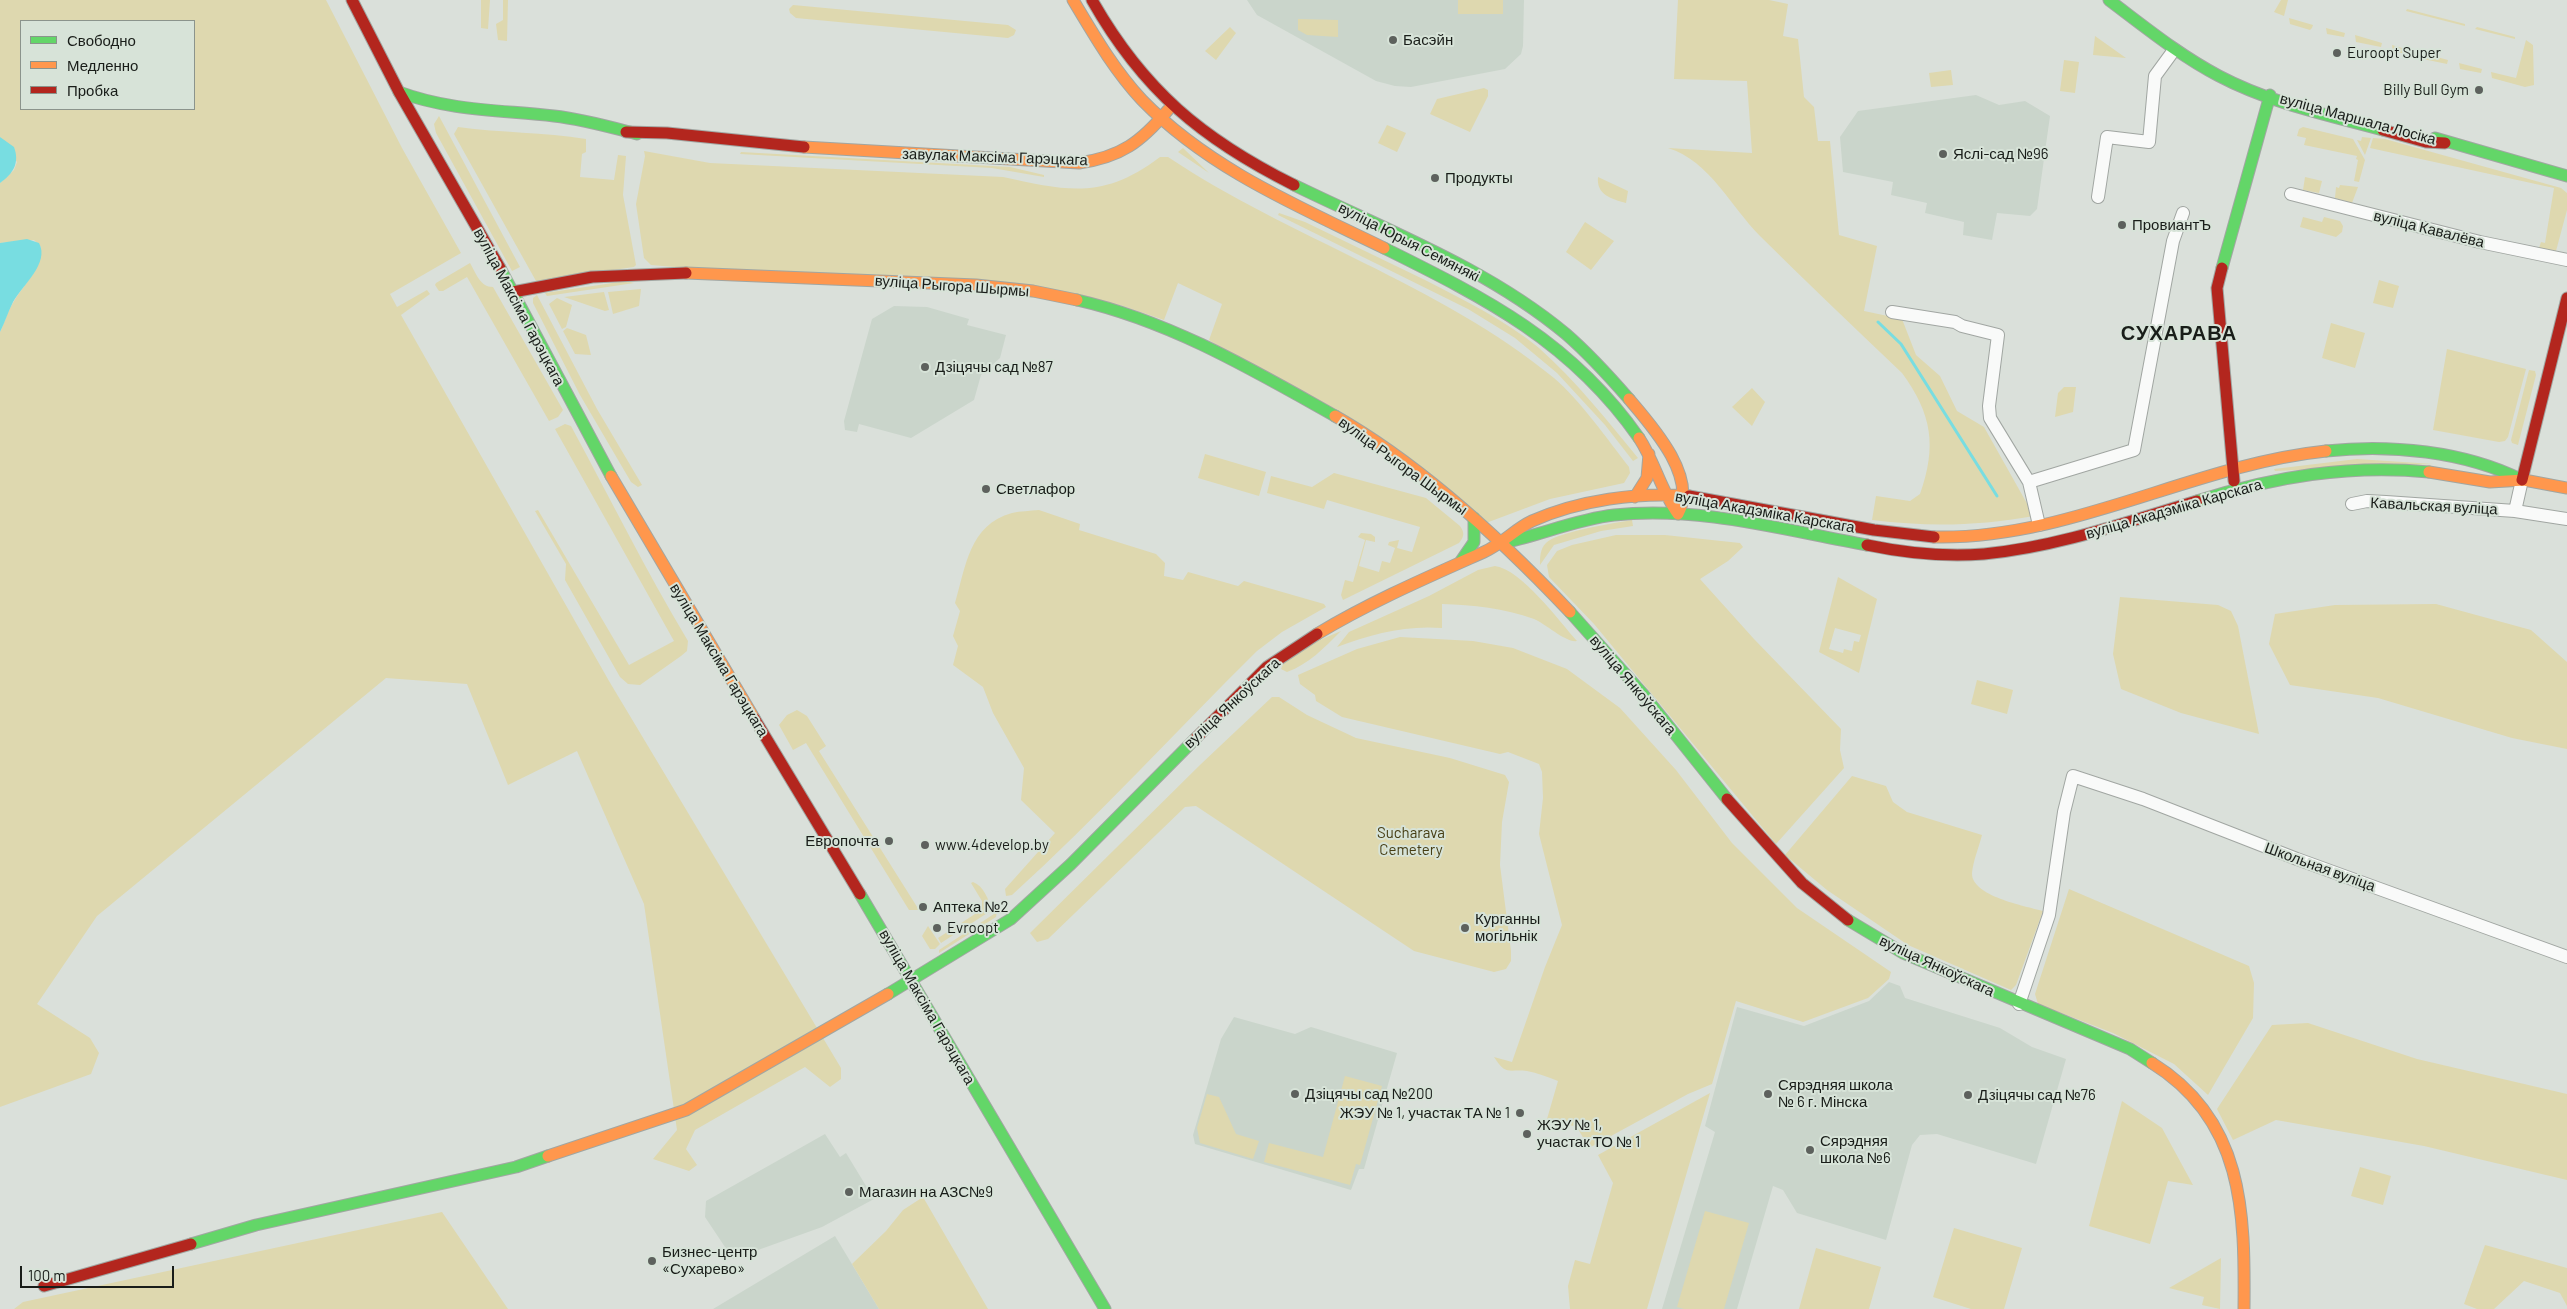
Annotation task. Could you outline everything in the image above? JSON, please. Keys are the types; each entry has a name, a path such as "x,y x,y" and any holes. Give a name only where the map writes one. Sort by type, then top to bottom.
{"main road":[{"name":"вуліца Максіма Гарэцкага","path":"352,0 399,92 513,292 624,501 912,980 1105,1309"},
{"name":"вуліца Юрыя Семянякі","path":"1073,0 1110,63 1160,119 1193,146 1248,181 1453,283 1529,327 1564,356 1594,386 1648,451 1662,478 1666,495 1678,514"},
{"name":"вуліца Юрыя Семянякі","path":"1092,0 1124,54 1172,106 1203,132 1238,154 1494,285 1558,327 1607,374 1662,441 1678,468 1685,496"},
{"name":"вуліца Маршала Лосіка","path":"2109,0 2174,50 2221,77 2291,105 2426,142 2446,143 2567,176"},
{"path":"399,92 421,102 446,108"},
{"path":"2235,489 2217,288 2270,95"},
{"name":"завулак Максіма Гарэцкага","path":"446,108 554,116 691,147 747,150 798,147 1086,162 1109,159 1135,146 1172,106"},
{"path":"427,139 432,115 446,108"},
{"name":"вуліца Рыгора Шырмы","path":"513,292 578,278 643,273 740,273 982,285 1017,288 1073,298 1107,307 1179,334 1245,366 1353,427 1474,518 1502,543"},
{"path":"2522,480 2567,298"},
{"name":"вуліца Акадэміка Карскага","path":"1502,543 1530,521 1587,504 1635,497 1666,495 1685,496 1869,530 1903,534 1965,536 2039,526 2233,471 2323,452 2374,448 2430,454 2488,466 2522,480 2567,488"},
{"path":"1635,497 1643,488 1649,472 1648,451"},
{"name":"вуліца Акадэміка Карскага","path":"1502,543 1604,517 1678,514 1713,516 1745,521 1884,550 1953,555 2023,550 2235,489 2303,474 2359,469 2441,473 2500,483 2522,480"},
{"path":"1678,514 1682,509 1685,496"},
{"path":"1460,562 1471,550 1474,541 1474,518"},
{"path":"1531,572 1531,552 1542,534"},
{"name":"вуліца Янкоўскага","path":"44,1286 256,1225 516,1167 686,1110 912,980 1011,919 1071,864 1199,733 1267,667 1303,640 1348,615 1502,543 1607,650 1716,788 1803,884 1830,907 1903,953 2153,1061 2190,1091 2208,1112 2221,1133 2237,1174 2245,1232 2244,1309"}],"street":[{"path":"2098,197 2107,137 2149,142 2156,76 2174,50"},
{"name":"вуліца Кавалёва","path":"2291,194 2422,228 2567,260"},
{"path":"2029,482 2134,450 2173,241 2183,213"},
{"path":"1892,312 1954,322 1962,326 1998,335 1989,406 1990,418 2029,482 2039,526"},
{"name":"Кавальская вуліца","path":"2516,511 2522,480"},
{"name":"Кавальская вуліца","path":"2352,504 2367,501 2516,511 2567,519"},
{"name":"Школьная вуліца","path":"2019,1004 2049,915 2064,812 2073,776 2143,799 2297,859 2567,957"}],"shaded area":[{"path":"1247,0 1524,0 1523,46 1521,54 1505,69 1411,87 1395,86 1376,81 1257,15"},
{"name":"Яслі-сад №96","path":"1976,95 1999,105 2025,101 2050,116 2037,209 2030,216 1997,213 1992,240 1963,235 1964,222 1925,213 1927,203 1891,195 1893,182 1843,172 1840,137 1858,111"},
{"name":"Дзіцячы сад №87","path":"894,306 927,307 969,319 967,325 1006,335 1000,358 981,375 974,400 911,438 859,424 857,432 845,430 844,421 872,319"},
{"name":"Сярэдняя школа №6","path":"1889,982 1900,986 1905,998 2000,1028 2032,1047 2066,1059 2036,1164 1937,1134 1920,1135 1912,1145 1886,1240 1797,1213 1783,1190 1773,1186 1737,1309 1662,1309 1715,1132 1705,1126 1737,1007 1804,1026 1869,1001"},
{"name":"Дзіцячы сад №200","path":"1234,1017 1295,1034 1311,1027 1397,1053 1364,1169 1359,1169 1351,1190 1195,1144 1193,1135 1221,1039"},
{"path":"825,1134 840,1157 846,1153 874,1199 822,1227 733,1259 705,1217 706,1201"},
{"path":"835,1236 879,1309 713,1309"}],"green space":[{"path":"0,0 326,0 402,148 461,253 390,294 397,307 427,290 430,294 401,315 609,681 841,1068 841,1079 830,1087 805,1067 695,1130 686,1149 697,1165 689,1171 653,1159 677,1130 644,904 577,751 508,785 467,684 386,678 97,916 37,1004 90,1038 99,1053 91,1074 0,1107 0,332 11,306 35,270 41,247 34,240 0,243 0,183 14,170 17,162 0,137"},
{"path":"481,0 490,0 488,29 481,28"},
{"path":"503,0 508,0 507,41 498,40 496,24 503,20"},
{"path":"1458,0 1503,0 1503,14 1458,14"},
{"path":"1678,0 1769,0 1788,4 1783,36 1798,39 1804,97 1814,107 1818,141 1830,141 1839,235 1877,246 1864,311 1902,319 1916,355 1940,376 1957,411 1984,427 2034,516 1973,524 1913,524 1872,520 1876,496 1910,501 1920,494 1929,461 1930,445 1929,431 1920,402 1902,373 1760,236 1708,174 1683,154 1668,148 1752,153 1747,81 1674,79"},
{"path":"2281,0 2288,0 2284,16 2274,12"},
{"path":"793,5 1008,25 1016,30 1014,35 1008,38 796,18 790,13 789,9"},
{"path":"2407,9 2465,24 2465,26 2406,11"},
{"path":"2289,18 2313,25 2312,28 2310,30 2290,24"},
{"path":"1298,19 1338,20 1338,37 1307,35 1298,30"},
{"path":"1230,27 1236,33 1216,60 1205,51"},
{"path":"2477,27 2515,37 2515,39 2475,29"},
{"path":"2326,28 2345,33 2344,37 2327,34"},
{"path":"2355,35 2382,43 2381,47 2356,42"},
{"path":"2095,36 2126,58 2093,55"},
{"path":"2526,40 2533,45 2534,85 2525,87 2492,78 2491,72 2516,78"},
{"path":"2392,45 2412,51 2411,54 2393,52"},
{"path":"2422,53 2448,60 2447,64 2423,59"},
{"path":"2064,60 2079,62 2075,93 2060,91"},
{"path":"2459,63 2482,69 2481,73 2460,69"},
{"path":"1951,70 1953,85 1931,87 1929,73"},
{"path":"1484,88 1488,90 1488,96 1470,132 1430,114 1437,99"},
{"path":"439,116 520,267 512,271 436,133 434,124"},
{"path":"1387,125 1406,133 1397,152 1378,143"},
{"path":"458,127 586,139 586,152 582,154 580,177 614,180 618,155 626,156 623,195 636,265 634,267 536,281 454,134"},
{"path":"2303,127 2353,139 2365,160 2359,182 2354,181 2357,156 2304,145 2306,138 2297,136 2299,129"},
{"path":"2362,137 2371,138 2365,155 2357,140 2361,141"},
{"path":"2373,138 2385,139 2561,188 2567,193 2567,210 2556,251 2539,248 2541,242 2545,243 2554,188 2370,148"},
{"path":"1183,148 1209,173 1178,152"},
{"path":"644,151 710,163 1003,177 1066,188 1102,186 1140,171 1160,157 1168,157 1264,213 1413,288 1462,315 1509,345 1564,387 1593,420 1629,467 1630,473 1624,483 1550,499 1486,523 1209,340 1222,304 1178,283 1164,320 1120,305 651,265 644,258 636,204 645,156"},
{"path":"741,152 1010,167 1044,175 1044,177 992,168 740,154"},
{"path":"1598,177 1628,191 1626,203 1610,198 1602,192 1598,183"},
{"path":"2305,177 2322,181 2319,193 2303,190"},
{"path":"2340,185 2358,187 2352,203 2335,198 2336,187 2339,188"},
{"path":"1279,213 1305,222 1425,280 1512,328 1539,348 1566,374 1638,458 1633,461 1605,425 1557,373 1515,338 1468,309 1278,215"},
{"path":"2303,217 2322,222 2324,217 2340,221 2343,226 2342,232 2336,237 2300,227"},
{"path":"1585,222 1614,241 1591,270 1566,252"},
{"path":"470,263 482,282 493,287 563,410 558,417 549,421 467,277 443,291 439,291 435,285"},
{"path":"2379,280 2399,286 2393,308 2373,303"},
{"path":"626,281 634,283 547,296 545,293"},
{"path":"641,289 639,306 613,314 608,292"},
{"path":"604,292 609,310 605,311 564,297"},
{"path":"537,295 597,409 642,485 638,487 631,482 580,395 533,303 533,298"},
{"path":"557,298 572,305 566,327 562,329 549,304"},
{"path":"2331,323 2365,333 2355,368 2322,358"},
{"path":"567,328 586,335 591,355 575,354 563,331"},
{"path":"2447,349 2526,369 2508,437 2505,441 2499,442 2433,430"},
{"path":"2529,370 2535,371 2536,375 2518,445 2512,443 2511,440"},
{"path":"2064,387 2076,387 2073,412 2055,417 2058,393"},
{"path":"1752,388 1765,402 1752,426 1732,407"},
{"path":"565,424 571,426 688,641 687,651 640,685 628,684 620,677 565,580 566,564 535,511 538,510 629,665 674,641 555,429"},
{"path":"1205,454 1266,472 1259,496 1198,478"},
{"path":"2357,459 2433,464 2275,471 2274,469"},
{"path":"1334,473 1426,498 1460,526 1463,531 1462,539 1459,543 1343,600 1341,595 1345,580 1353,582 1365,540 1358,537 1361,533 1371,534 1375,537 1375,542 1366,540 1359,566 1379,572 1382,561 1390,563 1395,548 1388,545 1389,542 1399,540 1397,548 1412,552 1420,527 1327,500 1324,509 1267,493 1271,476 1312,487"},
{"path":"1039,510 1080,524 1079,530 1156,554 1165,563 1164,576 1183,580 1188,572 1238,586 1244,581 1324,604 1326,607 1282,632 1257,651 1075,836 1012,895 1006,896 1005,889 1055,833 1021,800 1024,768 993,713 983,687 953,665 958,646 953,636 960,611 955,603 967,561 978,537 986,527 1012,513"},
{"path":"1632,520 1633,526 1601,531 1554,545 1540,565 1540,556 1543,548 1552,539 1586,528"},
{"path":"1616,535 1665,535 1740,543 1743,547 1728,561 1700,579 1754,639 1841,729 1840,750 1844,768 1776,844 1594,624 1549,577 1547,565 1557,551 1572,545"},
{"path":"1495,566 1517,576 1528,586 1577,641 1567,639 1539,621 1523,615 1488,608 1442,604 1442,628 1402,629 1363,638 1337,647 1349,632 1429,596 1478,570"},
{"path":"1838,577 1877,599 1859,673 1819,652","holes":["1835,628 1861,635 1859,642 1854,641 1852,651 1844,649 1843,653 1829,649"]},
{"path":"2120,597 2218,605 2231,611 2238,626 2259,734 2181,713 2121,689 2113,654"},
{"path":"2436,604 2531,630 2567,662 2567,749 2512,738 2378,698 2290,685 2269,644 2275,614 2335,605"},
{"path":"1341,631 1316,655 1302,665 1287,672 1281,669 1283,664 1313,643"},
{"path":"1400,637 1473,641 1513,648 1567,669 1620,708 1676,770 1732,843 1797,908 1891,972 1889,979 1868,998 1803,1022 1736,1001 1712,1084 1688,1094 1589,1148 1577,1127 1547,1119 1558,1081 1527,1071 1505,1069 1494,1057 1512,1062 1545,967 1562,925 1539,834 1543,798 1542,772 1539,764 1508,752 1500,754 1342,717 1316,701 1315,695 1300,684 1298,675 1357,649"},
{"path":"1977,680 2013,690 2007,714 1971,704"},
{"name":"Sucharava Cemetery","path":"1272,697 1279,697 1307,715 1356,738 1450,758 1505,775 1509,782 1502,822 1500,865 1511,951 1511,961 1506,969 1494,972 1414,951 1196,806 1185,807 1048,939 1037,942 1030,933 1201,764"},
{"path":"797,710 807,716 826,746 819,751 919,910 909,910 806,743 793,750 779,725 787,715"},
{"path":"1852,776 1886,786 1893,802 1907,812 1982,835 1972,873 1974,881 1980,888 2000,899 2043,911 2016,985 2011,990 1908,945 1827,890 1785,855"},
{"path":"973,882 983,890 992,910 941,943 938,938 975,914 982,907 982,901 971,883"},
{"path":"2069,889 2249,966 2254,983 2253,1018 2208,1095 2174,1064 2113,1033 2038,1004 2035,994"},
{"path":"997,912 996,917 939,953 939,950"},
{"path":"928,926 940,944 935,949 930,949 922,936"},
{"path":"2308,1023 2417,1059 2567,1094 2567,1180 2424,1146 2276,1120 2233,1140 2217,1109 2272,1025"},
{"path":"1345,1076 1382,1086 1360,1165 1356,1164 1350,1185 1264,1162 1269,1143 1323,1157"},
{"path":"1710,1093 1647,1309 1570,1309 1568,1286 1575,1260 1590,1264 1613,1183 1598,1155"},
{"path":"1207,1094 1219,1097 1236,1134 1259,1141 1253,1159 1200,1143 1197,1128"},
{"path":"2122,1101 2162,1128 2193,1185 2168,1181 2150,1244 2089,1226"},
{"path":"2360,1167 2391,1176 2383,1205 2351,1196"},
{"path":"923,1197 988,1309 879,1309 852,1264 886,1231 903,1210"},
{"path":"1705,1211 1749,1223 1724,1309 1684,1309 1677,1307"},
{"path":"442,1212 508,1309 14,1309 23,1302"},
{"path":"1954,1228 2022,1248 2004,1309 1971,1309 1933,1297"},
{"path":"2485,1245 2567,1268 2567,1306 2560,1293 2524,1281 2494,1309 2477,1309 2464,1304"},
{"path":"1816,1248 1881,1267 1869,1309 1799,1309"},
{"path":"2221,1258 2220,1309 2202,1305 2204,1297 2169,1288"}],"water":[{"path":"0,137 14,147 16,163 9,176 0,183"},
{"path":"27,239 39,243 41,258 34,274 13,302 0,332 0,243"}],"waterway":[{"path":"1878,322 1901,344 1997,496"}],"traffic: fast":[{"path":"2109,0 2162,40 2219,76 2258,94 2300,108 2383,130"},
{"path":"399,92 437,103 476,109 564,117 637,134"},
{"path":"2222,268 2270,95"},
{"path":"2435,138 2567,176"},
{"path":"1294,185 1435,252 1503,289 1535,310 1566,334 1599,365 1629,399"},
{"path":"1384,248 1492,305 1556,349 1613,404 1639,438"},
{"path":"500,268 611,476"},
{"path":"1077,300 1111,309 1178,334 1273,381 1335,416"},
{"path":"2326,451 2375,448 2426,452 2476,462 2522,480"},
{"path":"2197,501 2254,485 2312,474 2370,470 2429,472"},
{"path":"1507,542 1601,517 1646,513 1678,514 1742,521 1867,545"},
{"path":"1461,561 1474,542 1474,518"},
{"path":"1570,612 1643,694 1727,799"},
{"path":"888,994 1011,919 1071,864 1196,738"},
{"path":"860,894 1105,1309"},
{"path":"1848,920 1903,953 2130,1049 2152,1063"},
{"path":"191,1244 256,1225 516,1167 548,1156"}],"traffic: slow":[{"path":"1073,0 1122,77 1142,100 1168,124 1196,146 1257,184 1384,248"},
{"path":"804,147 1079,163 1107,157 1129,146 1149,131 1168,110"},
{"path":"686,273 976,285 1033,291 1077,300"},
{"path":"1629,399 1660,437 1677,468 1682,484 1683,500 1678,514 1667,496 1639,438"},
{"path":"1335,416 1398,457 1459,505 1517,558 1570,612"},
{"path":"1934,537 1984,535 2034,527 2082,515 2227,471 2276,459 2326,451"},
{"path":"1635,497 1647,478 1649,454"},
{"path":"2429,472 2490,482 2524,480 2567,488"},
{"path":"611,476 754,718"},
{"path":"1317,634 1378,601 1491,549 1526,524 1550,514 1609,499 1650,495 1689,496"},
{"path":"548,1156 686,1110 888,994"},
{"path":"2152,1063 2182,1086 2205,1112 2222,1140 2233,1171 2240,1204 2243,1238 2244,1309"}],"traffic: jam":[{"path":"352,0 399,92 500,268"},
{"path":"1092,0 1132,60 1154,86 1178,109 1203,130 1231,149 1261,168 1294,185"},
{"path":"2383,130 2426,142 2445,143"},
{"path":"626,132 667,133 804,147"},
{"path":"2222,268 2217,288 2234,481"},
{"path":"513,292 592,277 686,273"},
{"path":"2522,480 2567,298"},
{"path":"1689,496 1874,530 1934,537"},
{"path":"1867,545 1940,555 1969,555 2011,551 2092,533 2197,501"},
{"path":"1196,738 1267,667 1317,634"},
{"path":"754,718 860,894"},
{"path":"1727,799 1802,883 1848,920"},
{"path":"44,1286 191,1244"}],"place":[{"name":"Басэйн","path":"1393,40"},
{"name":"Euroopt Super","path":"2337,53"},
{"name":"Billy Bull Gym","path":"2479,90"},
{"name":"Яслі-сад №96","path":"1943,154"},
{"name":"Продукты","path":"1435,178"},
{"name":"ПровиантЪ","path":"2122,225"},
{"name":"Дзіцячы сад №87","path":"925,367"},
{"name":"Светлафор","path":"986,489"},
{"name":"Европочта","path":"889,841"},
{"name":"www.4develop.by","path":"925,845"},
{"name":"Аптека №2","path":"923,907"},
{"name":"Evroopt","path":"937,928"},
{"name":"Курганны могільнік","path":"1465,928"},
{"name":"Дзіцячы сад №200","path":"1295,1094"},
{"name":"Сярэдняя школа № 6 г. Мінска","path":"1768,1094"},
{"name":"Дзіцячы сад №76","path":"1968,1095"},
{"name":"ЖЭУ № 1, участак ТА № 1","path":"1520,1113"},
{"name":"ЖЭУ № 1, участак ТО № 1","path":"1527,1134"},
{"name":"Сярэдняя школа №6","path":"1810,1150"},
{"name":"Магазин на АЗС№9","path":"849,1192"},
{"name":"Бизнес-центр «Сухарево»","path":"652,1261"}],"district":[{"name":"СУХАРАВА","path":"2179,333"}]}
